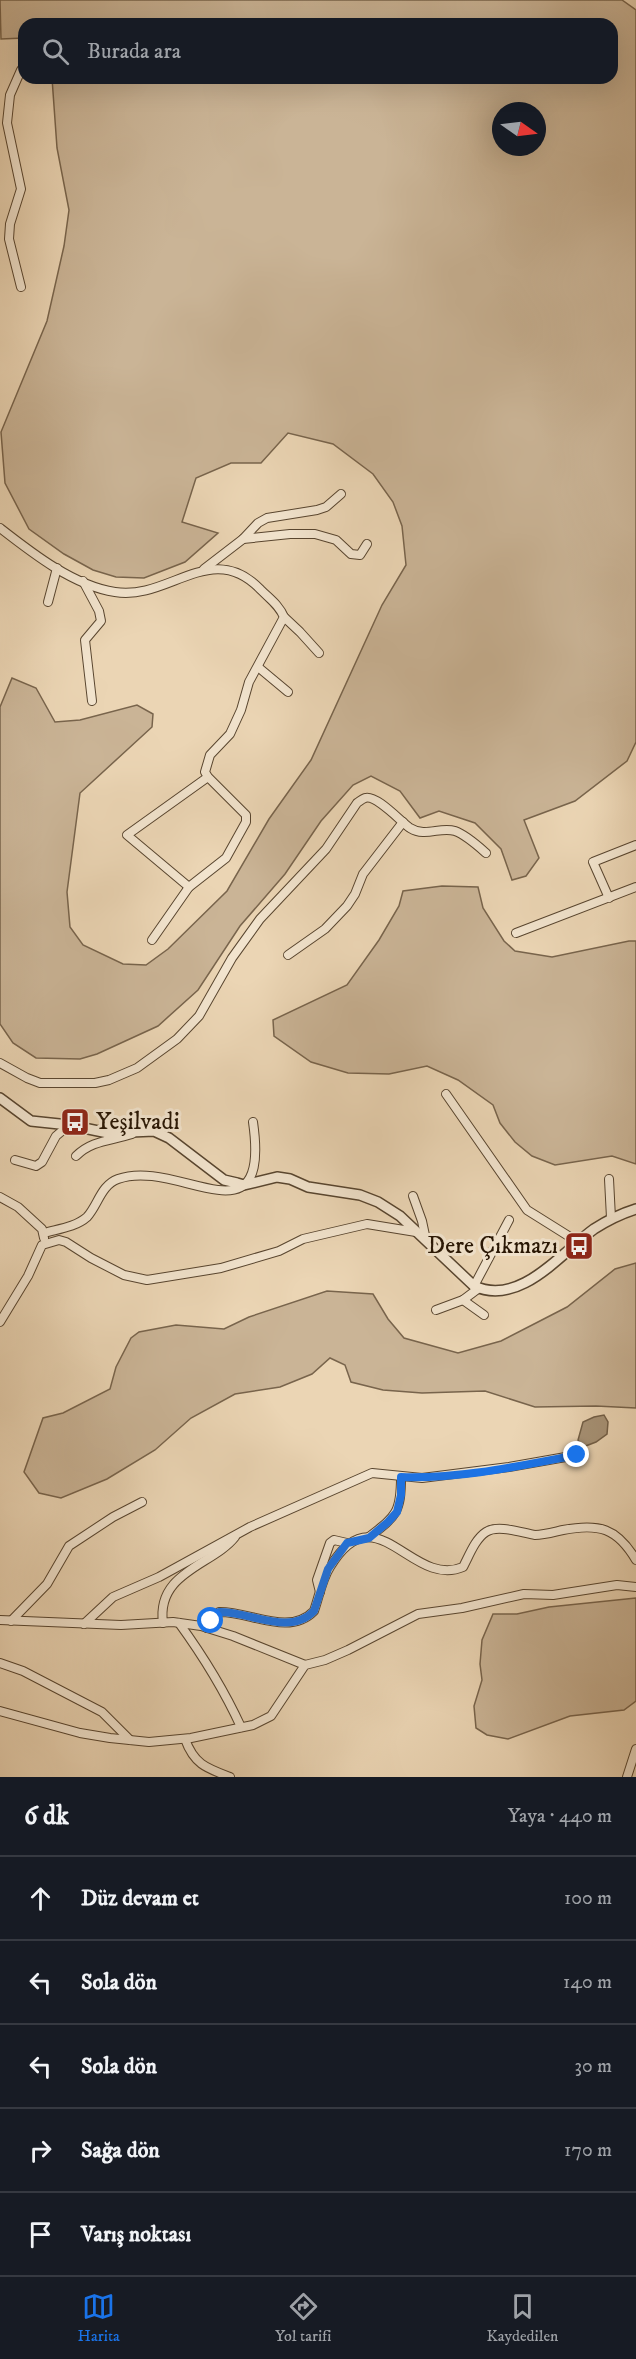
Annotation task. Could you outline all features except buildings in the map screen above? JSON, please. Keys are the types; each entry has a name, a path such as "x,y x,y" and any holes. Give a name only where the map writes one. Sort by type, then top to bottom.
{"street":[{"path":"18,77 10,95 7,123 21,189 10,224 9,239 21,287"},
{"path":"0,140 9,136"},
{"path":"0,528 57,568 83,581 114,592 132,593 152,590 204,569 267,518 317,510 326,507 341,494"},
{"path":"243,539 315,534 336,540 348,552 356,556 360,555 367,544"},
{"path":"48,602 57,568"},
{"path":"204,569 227,569 253,582 280,608 284,617 319,653"},
{"path":"83,581 99,611 101,621 85,640 92,701"},
{"path":"152,940 189,887 226,858 246,822 246,815 207,777 205,772 210,755 230,734 241,710 249,682 284,617"},
{"path":"258,667 288,692"},
{"path":"189,887 127,835 207,777"},
{"path":"0,1063 40,1083 61,1084 109,1080 137,1068 177,1039 199,1016 232,958 260,919 326,849 357,803 365,798 371,798 411,829 424,834 447,830 456,831 486,853"},
{"path":"288,955 325,929 347,906 363,874 403,822"},
{"path":"609,898 593,862 636,845"},
{"path":"516,933 636,887"},
{"path":"446,1094 527,1210 578,1242"},
{"path":"0,1098 31,1121 108,1132 154,1131 169,1138 224,1180 244,1185"},
{"path":"244,1185 252,1175 255,1159 256,1140 253,1122"},
{"path":"15,1160 36,1166 42,1162 56,1136 69,1125"},
{"path":"76,1156 87,1146 139,1132"},
{"path":"44,1233 82,1221 88,1216 109,1183 121,1178 160,1176 221,1191 234,1191 244,1185 278,1177 290,1179 308,1187 360,1195 378,1202 400,1216 476,1287 484,1290 502,1290 527,1283 611,1218 636,1209"},
{"path":"609,1179 611,1218"},
{"path":"413,1196 426,1241"},
{"path":"0,1197 18,1208 44,1233 42,1245 28,1276 0,1322"},
{"path":"436,1310 463,1300 476,1287 509,1220"},
{"path":"42,1245 59,1240 66,1242 124,1275 147,1280 221,1268 279,1251 303,1239 367,1224 416,1232"},
{"path":"463,1300 484,1315"},
{"path":"84,1624 113,1597 159,1577 238,1533 372,1473 392,1473 401,1477 422,1478 509,1467 577,1455"},
{"path":"369,1538 397,1512 401,1495 401,1477"},
{"path":"11,1621 47,1584 69,1546 113,1517 142,1502"},
{"path":"320,1593 317,1580 330,1542 334,1540 347,1543 380,1538 432,1568 449,1571 463,1567 474,1546 488,1531 495,1529 538,1535 586,1527 617,1536 628,1546 636,1560"},
{"path":"163,1623 161,1610 168,1592 195,1566 229,1545 238,1533"},
{"path":"207,1628 219,1612 290,1622 310,1614 314,1611 328,1569 347,1543"},
{"path":"0,1620 121,1625 179,1623 207,1628 305,1665 325,1660 348,1650 418,1614 462,1608 524,1594 553,1595 616,1585 636,1587"},
{"path":"179,1623 200,1652 241,1727"},
{"path":"0,1663 23,1671 102,1712 130,1740"},
{"path":"0,1711 80,1733 149,1742 185,1739 253,1725 271,1716 305,1665"},
{"path":"185,1739 190,1752 198,1762 210,1770 230,1777"},
{"path":"627,1777 636,1749"}],"shaded area":[{"path":"0,0 622,0 636,10 636,742 627,761 575,801 524,820 539,858 526,876 512,880 501,849 475,823 439,811 420,818 400,791 371,776 353,785 321,821 285,874 240,926 198,990 158,1026 97,1054 80,1059 36,1058 13,1043 0,1024 0,707 12,678 36,688 55,722 80,720 137,705 153,714 152,727 80,793 67,892 70,927 83,945 123,964 146,965 168,949 227,891 269,819 311,760 382,605 406,565 402,526 393,502 373,474 333,444 288,433 261,463 231,463 196,478 182,522 218,533 185,562 144,578 116,577 93,570 64,554 29,529 5,483 1,432 47,321 64,246 69,210 57,148 52,84 618,84 618,18 18,18 18,38 1,39"},
{"path":"442,886 478,887 483,908 504,941 515,951 552,957 636,941 636,1164 612,1156 555,1165 532,1156 515,1142 500,1123 493,1105 458,1080 427,1066 389,1074 348,1073 311,1062 274,1036 273,1020 347,985 379,940 399,906 403,891"},
{"path":"636,1263 636,1408 535,1407 485,1391 422,1393 383,1390 351,1382 345,1365 330,1358 312,1374 280,1387 235,1394 191,1418 155,1450 107,1479 61,1498 39,1493 24,1472 43,1418 63,1413 110,1389 116,1367 131,1338 139,1332 176,1325 224,1329 249,1317 327,1291 373,1294 388,1319 404,1338 458,1353 501,1341 567,1307 615,1269"},
{"path":"604,1415 608,1422 607,1434 583,1447 578,1440 583,1422"},
{"path":"636,1598 636,1701 624,1710 570,1716 508,1739 487,1735 476,1728 474,1706 482,1680 480,1664 482,1640 493,1614 517,1614 549,1607"}],"place":[{"name":"Yeşilvadi","path":"75,1122"},
{"name":"Dere Çıkmazı","path":"579,1246"}],"route":[{"path":"211,1621 219,1612 224,1612 290,1622 314,1611 328,1569 347,1543 369,1538 397,1512 401,1495 401,1477 422,1478 509,1467 577,1455"}]}
